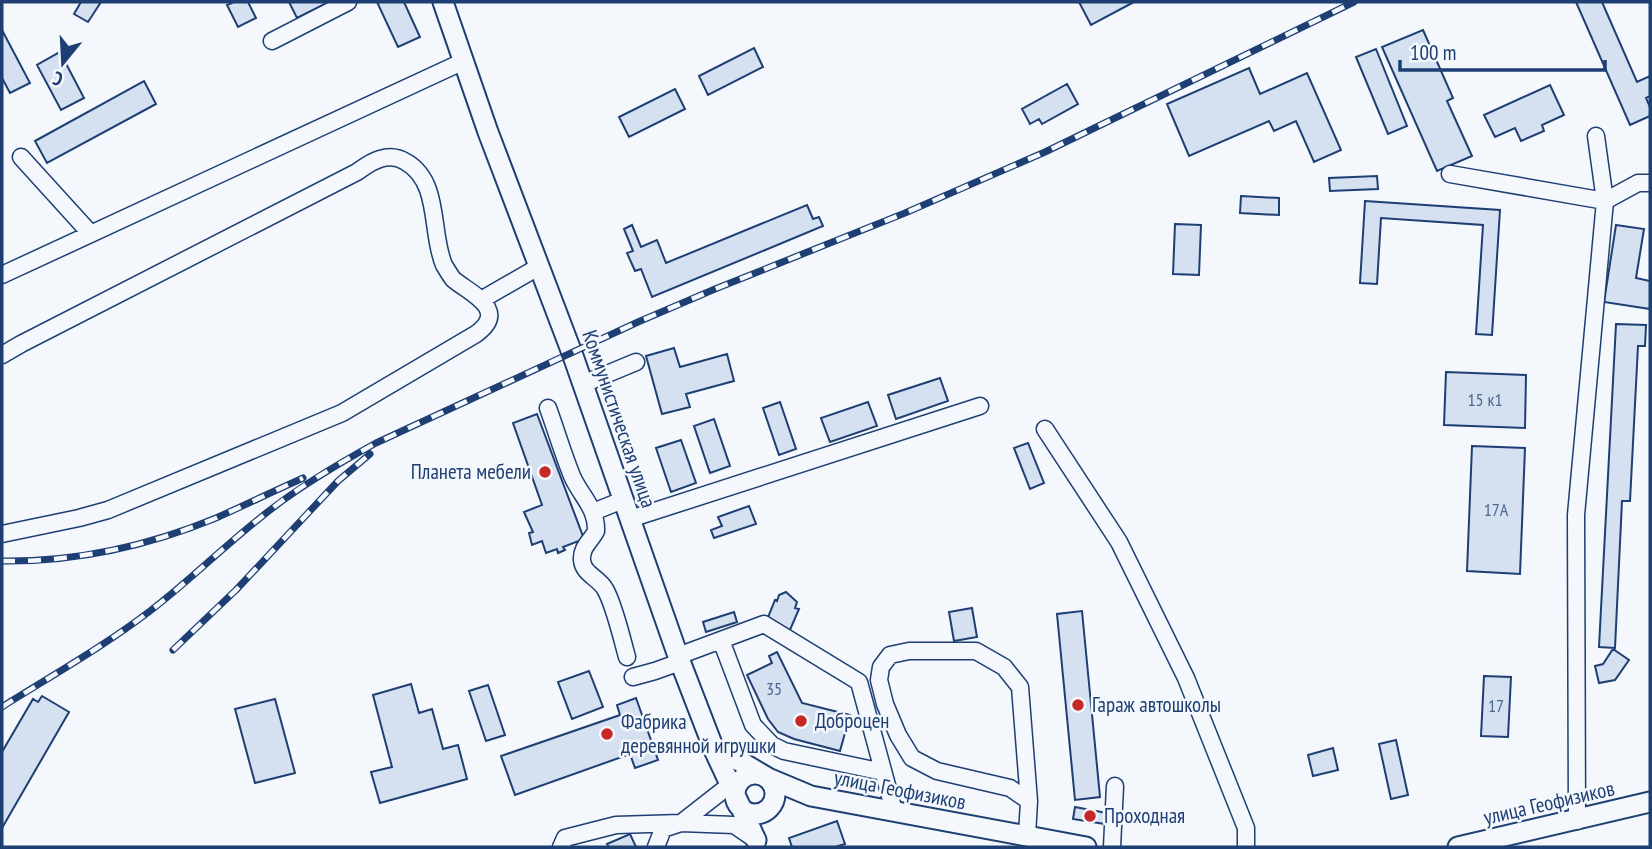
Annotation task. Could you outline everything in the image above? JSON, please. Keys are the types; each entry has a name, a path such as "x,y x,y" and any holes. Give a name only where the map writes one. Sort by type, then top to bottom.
{"main road":[{"name":"Коммунистическая улица","path":"443,2 500,167 583,384 679,659 715,752 758,843"},
{"name":"улица Геофизиков","path":"715,752 736,759 768,778 811,796 1086,847"},
{"path":"758,843 760,820 770,808 774,802 775,790 768,778 755,774 744,777 734,793 744,810 750,813 762,812 770,808 785,799 811,796"},
{"name":"улица Геофизиков","path":"1458,847 1650,802"}],"lane":[{"path":"272,41 348,2"},
{"path":"2,275 462,62"},
{"path":"1577,821 1576,515 1605,201 1596,135"},
{"path":"21,157 90,233"},
{"path":"2,355 378,159 391,157 414,166 422,176 430,199 444,266 450,276 481,300 488,308 489,316 483,329 342,413 108,510 2,534"},
{"path":"1450,174 1605,201 1638,183 1650,183"},
{"path":"481,300 540,266"},
{"path":"583,384 636,362"},
{"path":"630,519 980,406"},
{"path":"548,408 573,480 587,500 595,519 596,531 586,544 581,557 584,569 606,590 627,657"},
{"path":"1045,429 1119,542 1180,665 1246,828 1246,847"},
{"path":"593,512 623,500"},
{"path":"633,677 655,671 721,640 764,624 859,682 894,811"},
{"path":"721,640 753,725 772,745 784,751 883,772"},
{"path":"1027,836 1029,801 1020,687 1004,667 976,651 909,651 890,655 881,667 879,680 898,735 912,758 937,772 1010,788 1029,801"},
{"path":"1112,847 1115,786"},
{"path":"656,847 663,829 681,823 734,793"},
{"path":"561,847 565,838 616,825 681,823 734,825 758,843"}],"building":[{"path":"81,2 101,2 88,22 74,14"},
{"path":"248,2 256,18 238,27 227,5"},
{"path":"289,2 329,2 297,18"},
{"path":"377,2 404,2 420,37 398,47"},
{"path":"1079,2 1134,2 1091,25"},
{"path":"1576,2 1602,2 1637,82 1650,76 1650,96 1646,98 1650,116 1630,125"},
{"path":"2,30 30,83 10,93 2,78"},
{"path":"1423,30 1453,98 1447,101 1472,156 1437,171 1382,47"},
{"path":"754,48 763,67 708,95 699,76"},
{"path":"1376,49 1407,126 1388,134 1356,57"},
{"path":"60,52 84,98 61,110 37,65"},
{"path":"1249,68 1260,94 1307,73 1341,150 1314,162 1296,121 1274,131 1269,121 1189,156 1167,104"},
{"path":"144,81 156,104 47,163 35,141"},
{"path":"1067,84 1078,104 1042,124 1039,119 1030,124 1022,109"},
{"path":"1550,85 1564,115 1542,125 1544,131 1521,141 1515,128 1495,137 1484,115"},
{"path":"675,89 685,109 629,137 619,117"},
{"path":"1377,176 1378,189 1330,191 1329,178"},
{"path":"1241,196 1279,198 1279,215 1240,213"},
{"path":"1365,201 1500,210 1492,335 1476,334 1483,225 1381,218 1377,284 1360,283"},
{"path":"807,205 813,219 819,217 823,226 652,297 641,269 635,271 627,253 633,251 624,229 632,225 641,247 657,240 666,263"},
{"path":"1175,224 1201,225 1199,275 1173,274"},
{"path":"1616,225 1644,229 1636,278 1650,281 1650,309 1604,302"},
{"path":"1616,324 1646,325 1645,346 1638,346 1630,501 1622,501 1615,648 1599,647"},
{"path":"674,348 680,367 727,354 734,381 686,394 690,407 662,414 646,356"},
{"path":"1446,372 1526,375 1525,428 1444,425"},
{"path":"940,378 948,401 896,419 888,395"},
{"path":"780,402 796,449 779,455 763,408"},
{"path":"868,402 877,426 830,442 821,418"},
{"path":"537,414 584,539 563,547 565,550 558,553 557,549 546,553 542,541 532,545 529,533 533,532 524,512 542,505 513,423"},
{"path":"714,419 730,466 710,473 694,426"},
{"path":"681,440 696,483 671,492 656,448"},
{"path":"1028,443 1044,483 1030,489 1014,448"},
{"path":"1472,446 1525,448 1520,574 1467,571"},
{"path":"749,506 756,524 714,538 711,530 722,526 718,517"},
{"path":"786,592 797,602 795,608 799,609 790,630 767,620 775,600"},
{"path":"972,608 977,637 954,641 949,612"},
{"name":"Гараж автошколы","path":"1082,611 1100,797 1075,800 1057,614"},
{"path":"734,612 737,622 706,632 703,622"},
{"path":"1613,649 1629,660 1615,680 1599,683 1595,666 1603,664"},
{"path":"777,652 802,703 850,715 840,751 778,732 768,719 747,675 772,663 769,656"},
{"path":"589,671 603,707 572,719 558,682"},
{"path":"1484,676 1511,677 1508,737 1481,736"},
{"path":"411,684 419,713 432,709 443,749 458,745 467,779 380,803 371,772 392,767 373,695"},
{"path":"488,685 505,735 486,741 469,691"},
{"path":"42,696 69,712 2,828 2,752 33,699 38,702"},
{"name":"Фабрика деревянной игрушки","path":"636,698 658,760 635,768 630,754 515,795 501,756 620,715 617,705"},
{"path":"275,699 295,773 255,783 235,709"},
{"path":"1396,740 1408,795 1391,799 1379,744"},
{"path":"1333,748 1338,770 1313,776 1308,755"},
{"name":"Проходная","path":"1075,807 1107,813 1105,824 1073,819"},
{"path":"837,821 845,844 835,847 792,847 789,838"},
{"path":"630,834 636,847 609,847 607,844"}],"railway":[{"path":"2,707 132,624 287,497 376,443 638,322 905,213 1045,152 1354,2"},
{"path":"173,650 236,590 338,481 370,454"},
{"path":"2,561 57,559 164,537 216,518 303,478"}],"place":[{"name":"Планета мебели","path":"545,472"},
{"name":"Гараж автошколы","path":"1078,705"},
{"name":"Доброцен","path":"801,721"},
{"name":"Фабрика деревянной игрушки","path":"607,734"},
{"name":"Проходная","path":"1090,816"}]}
